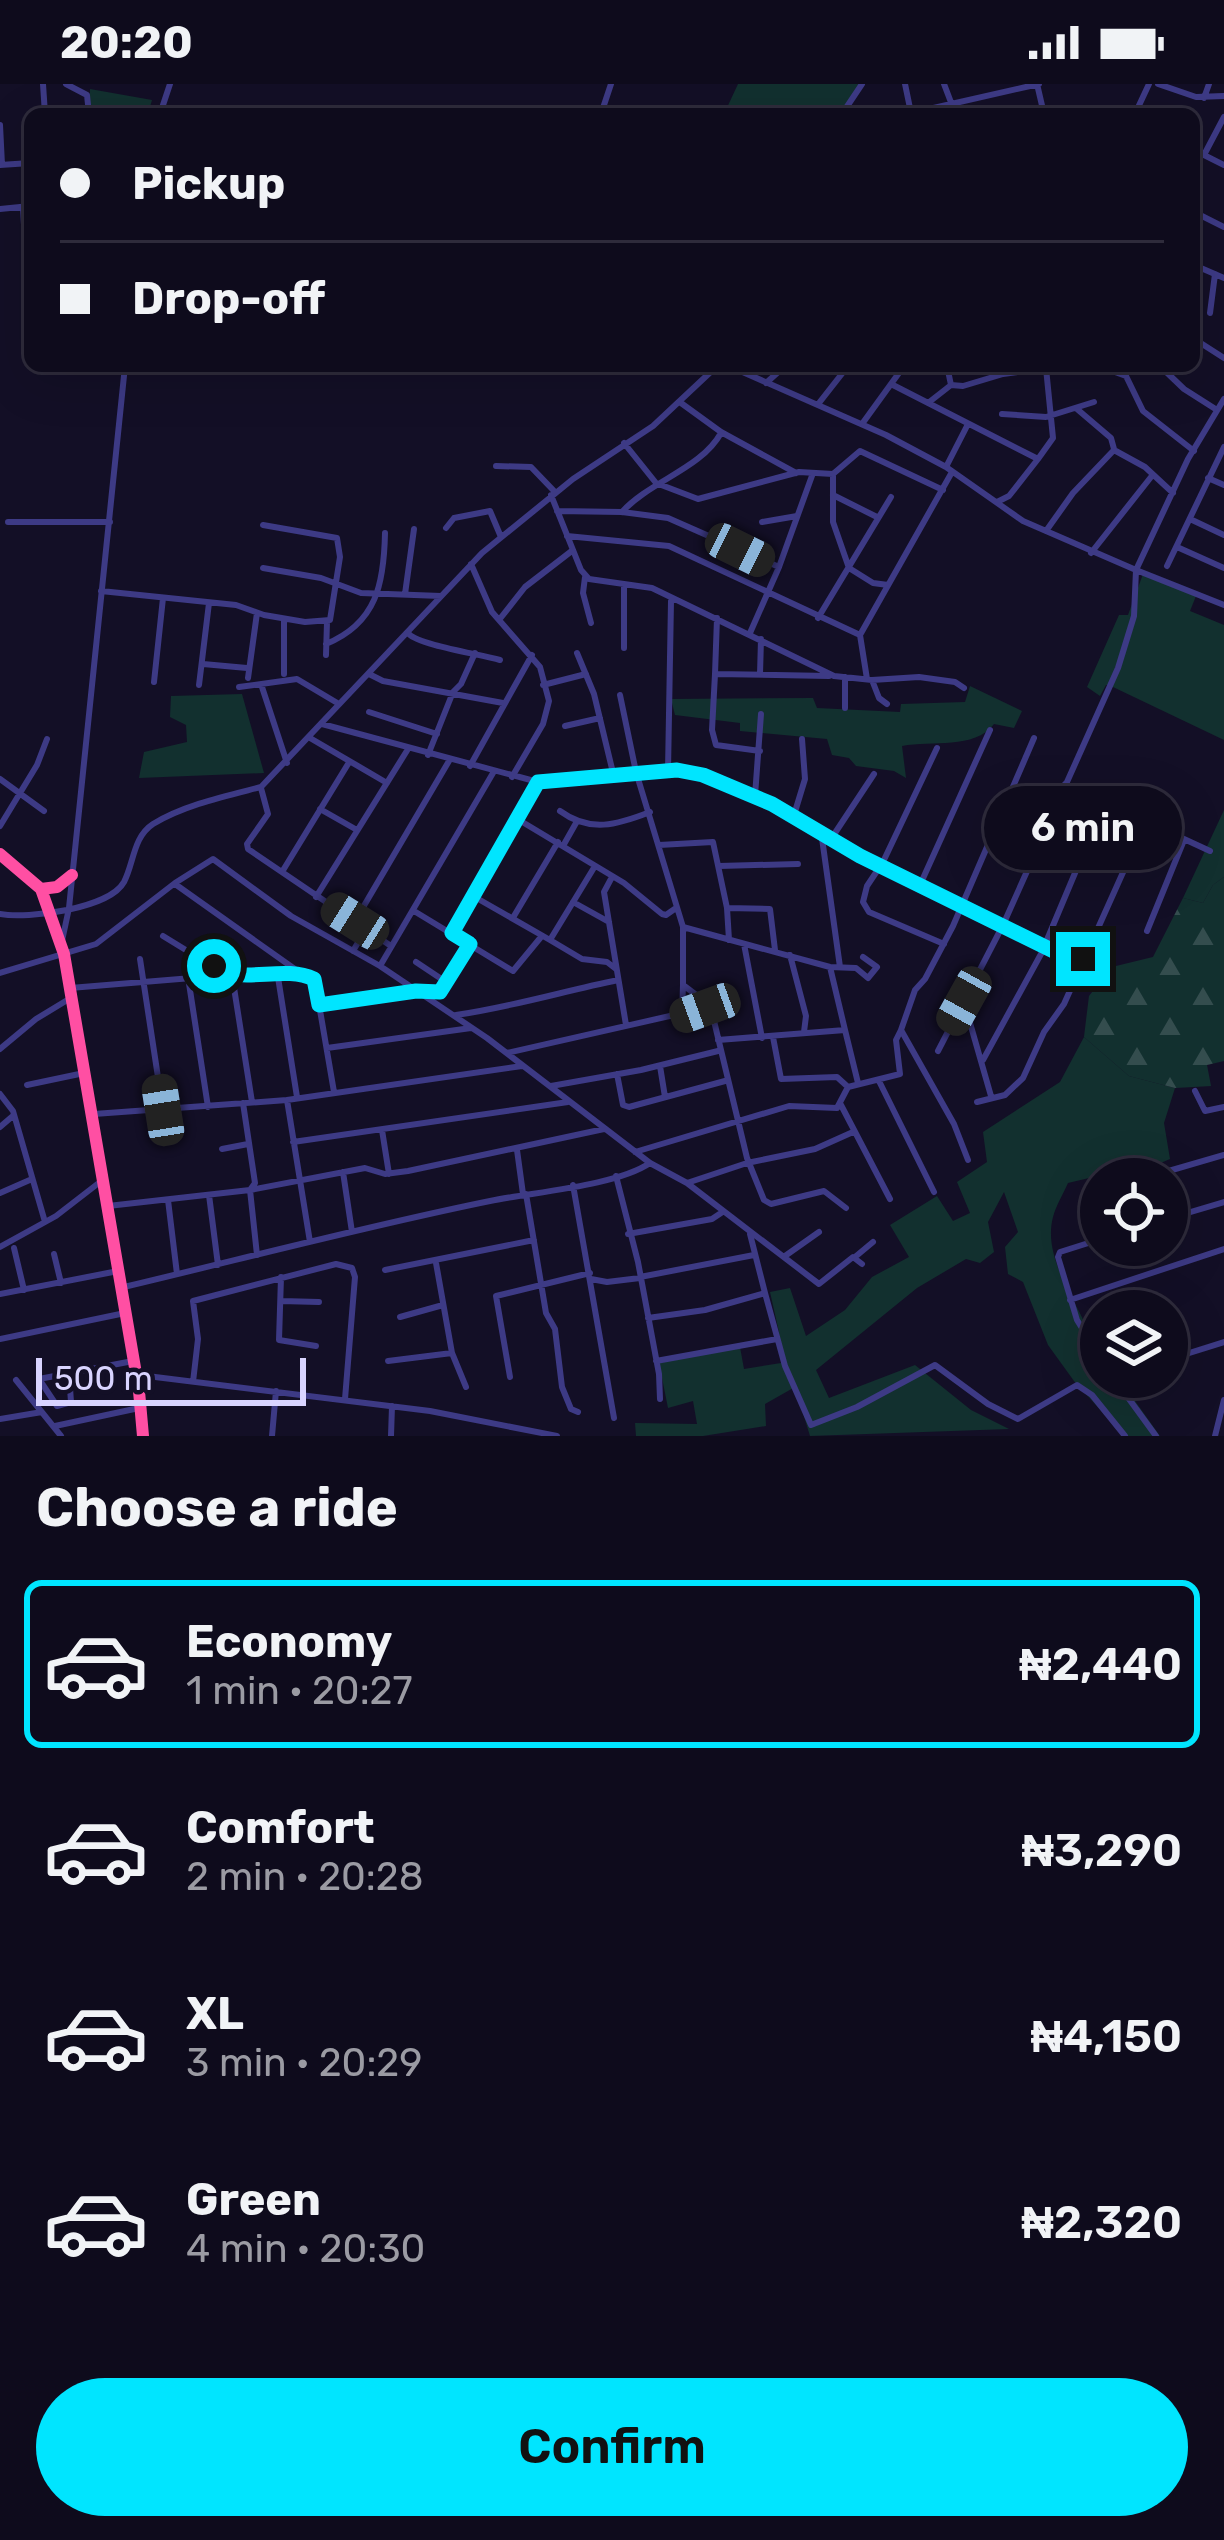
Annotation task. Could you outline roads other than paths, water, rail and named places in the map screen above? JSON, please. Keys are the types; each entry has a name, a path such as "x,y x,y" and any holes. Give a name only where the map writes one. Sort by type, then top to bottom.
{"highway":[{"path":"0,854 41,889 63,949 143,1434"},
{"path":"41,889 57,887 72,874"}],"street":[{"path":"66,84 87,95 88,108"},
{"path":"944,84 952,106"},
{"path":"992,84 995,95"},
{"path":"940,108 1038,84"},
{"path":"1154,84 1204,98 1220,97 1224,106"},
{"path":"1204,98 1209,84"},
{"path":"1204,155 1224,117"},
{"path":"0,125 1,165"},
{"path":"1200,153 1224,165"},
{"path":"1210,313 1220,276"},
{"path":"63,949 123,372"},
{"path":"0,914 18,917 106,898 119,889 141,837 154,823 261,788 471,564 554,494 680,402 711,372"},
{"path":"741,372 862,424 1090,553 1224,605"},
{"path":"766,383 778,372"},
{"path":"819,403 843,372"},
{"path":"862,424 900,372"},
{"path":"948,372 951,385"},
{"path":"928,403 951,385 1017,372"},
{"path":"997,502 1009,496 1052,441 1046,372"},
{"path":"1114,372 1126,376 1143,411 1193,451"},
{"path":"1166,372 1217,410"},
{"path":"891,384 1039,460"},
{"path":"938,1051 1003,926 1130,635 1136,570 1193,451 1224,399"},
{"path":"680,402 721,433 796,473"},
{"path":"1002,414 1052,416 1094,402"},
{"path":"1077,409 1111,438 1114,450 1142,465 1173,493"},
{"path":"886,704 869,679 860,635 943,490 970,427"},
{"path":"622,512 715,443 721,433"},
{"path":"624,443 656,483 698,499 796,473 833,473"},
{"path":"1046,531 1073,493 1114,450"},
{"path":"888,585 873,583 849,568 833,522 833,473 845,460 864,451 943,490"},
{"path":"1167,566 1223,452"},
{"path":"496,466 531,467 554,494 585,577 583,593 591,622"},
{"path":"750,633 812,473"},
{"path":"1090,553 1151,477"},
{"path":"1208,478 1224,485"},
{"path":"833,495 877,517"},
{"path":"818,618 891,496"},
{"path":"446,528 454,518 490,511 501,537"},
{"path":"557,512 622,512 676,520 779,567"},
{"path":"762,522 797,516"},
{"path":"1190,519 1224,535"},
{"path":"8,522 110,522"},
{"path":"263,524 335,536 340,550 326,655"},
{"path":"405,594 414,529"},
{"path":"326,644 372,608 380,595 386,533"},
{"path":"566,536 669,546 860,635"},
{"path":"1177,547 1224,568"},
{"path":"499,620 525,587 573,550"},
{"path":"471,564 499,620 540,667 549,701 512,777"},
{"path":"263,568 380,595 442,597"},
{"path":"585,577 652,588 834,676"},
{"path":"624,584 625,648"},
{"path":"101,591 246,606 284,619 327,622"},
{"path":"154,682 163,598"},
{"path":"668,771 670,600"},
{"path":"199,686 209,602"},
{"path":"248,678 257,613"},
{"path":"717,618 712,730 716,745 760,751"},
{"path":"284,619 284,674"},
{"path":"409,634 422,645 452,646 500,660"},
{"path":"760,674 761,639"},
{"path":"428,754 475,653"},
{"path":"577,653 614,776"},
{"path":"470,766 532,655"},
{"path":"203,664 247,668"},
{"path":"369,674 383,681 503,703"},
{"path":"543,685 586,674"},
{"path":"715,674 919,676 964,688"},
{"path":"844,708 845,677"},
{"path":"238,687 297,679 340,704"},
{"path":"261,684 287,763"},
{"path":"620,695 638,776 682,924 682,1016"},
{"path":"369,712 436,734"},
{"path":"754,796 761,714"},
{"path":"565,726 600,718"},
{"path":"322,724 538,782 668,771 703,775 794,815 877,865 1080,964"},
{"path":"920,885 990,730"},
{"path":"310,738 387,783"},
{"path":"848,1087 900,1074 896,1040 915,989 944,944 1034,738"},
{"path":"2,820 47,739"},
{"path":"794,815 805,779 802,739"},
{"path":"937,748 863,898 865,910 944,944"},
{"path":"316,897 408,749"},
{"path":"355,921 449,761"},
{"path":"281,872 348,764"},
{"path":"380,966 494,773"},
{"path":"831,839 874,774"},
{"path":"0,779 44,811"},
{"path":"452,933 538,782"},
{"path":"1065,784 1210,851"},
{"path":"261,788 267,817 246,847 391,946"},
{"path":"983,1060 1041,954 1104,804"},
{"path":"320,809 357,830"},
{"path":"560,812 576,823 613,823 650,812"},
{"path":"519,820 682,924 793,959 856,968 868,978 877,967 862,956"},
{"path":"977,1102 1005,1095 1023,1078 1146,821"},
{"path":"513,917 576,823"},
{"path":"821,831 840,967"},
{"path":"1147,931 1184,840"},
{"path":"659,845 712,841 729,940"},
{"path":"0,974 63,949 96,944 213,859 291,916 380,966 556,1087 650,1163 687,1183 819,1284 874,1242"},
{"path":"719,866 798,864"},
{"path":"414,911 513,971 573,902 595,866"},
{"path":"612,877 604,892 606,918 626,1025"},
{"path":"175,884 314,979 334,1092"},
{"path":"473,896 582,959 607,962 616,969"},
{"path":"573,902 606,918"},
{"path":"666,915 677,907"},
{"path":"727,908 770,909 776,950"},
{"path":"352,952 366,928"},
{"path":"163,936 228,975"},
{"path":"319,1005 403,992 438,993 470,944"},
{"path":"744,944 762,1038"},
{"path":"607,962 613,952"},
{"path":"140,959 163,1110"},
{"path":"793,959 806,1016 804,1032"},
{"path":"416,962 446,982"},
{"path":"830,967 858,1084"},
{"path":"277,970 297,1098"},
{"path":"0,1049 71,993 188,977 299,972"},
{"path":"228,975 248,1103 255,1186 250,1190"},
{"path":"188,977 208,1107"},
{"path":"453,1016 618,980"},
{"path":"403,992 404,982"},
{"path":"682,986 714,1021 725,1081 767,1204 824,1191 847,1208"},
{"path":"964,1001 991,1096"},
{"path":"507,1053 705,1008"},
{"path":"327,1048 467,1027"},
{"path":"556,1087 660,1066 762,1038 845,1030"},
{"path":"901,1030 954,1124 968,1160"},
{"path":"773,1037 781,1079 836,1077 848,1087"},
{"path":"91,1115 287,1100 522,1066"},
{"path":"660,1066 664,1097"},
{"path":"28,1085 84,1073"},
{"path":"617,1074 625,1106 725,1081"},
{"path":"880,1082 934,1192"},
{"path":"848,1087 841,1106 890,1199"},
{"path":"1195,1091 1207,1112 1224,1107"},
{"path":"0,1094 14,1115 45,1222"},
{"path":"287,1100 310,1242"},
{"path":"293,1142 568,1101"},
{"path":"640,1152 789,1106 826,1110 841,1106"},
{"path":"0,1127 14,1115"},
{"path":"107,1206 250,1190 365,1168 389,1174 606,1128"},
{"path":"382,1130 389,1174"},
{"path":"687,1183 750,1162 815,1149 853,1132"},
{"path":"222,1149 248,1144"},
{"path":"517,1150 545,1282 546,1313 557,1340 562,1389 571,1409 578,1412"},
{"path":"1188,1165 1224,1155"},
{"path":"121,1287 616,1176 650,1163"},
{"path":"343,1172 352,1232"},
{"path":"616,1176 648,1318 660,1399"},
{"path":"0,1193 32,1179"},
{"path":"0,1247 103,1180"},
{"path":"573,1185 614,1418"},
{"path":"250,1190 256,1256"},
{"path":"209,1195 218,1265"},
{"path":"168,1200 177,1274"},
{"path":"1188,1213 1224,1202"},
{"path":"628,1234 712,1219 722,1213"},
{"path":"785,1256 819,1232"},
{"path":"750,1234 785,1366 811,1425 857,1407 935,1365 988,1404 1018,1419 1078,1385 1125,1436"},
{"path":"385,1270 534,1240"},
{"path":"1080,1246 1059,1254 1080,1324"},
{"path":"14,1248 24,1290"},
{"path":"1070,1300 1224,1249"},
{"path":"54,1254 61,1283"},
{"path":"510,1377 495,1298 545,1282 590,1276 640,1280 755,1255"},
{"path":"855,1257 862,1264"},
{"path":"436,1263 452,1353 466,1387"},
{"path":"196,1380 193,1301 334,1264 354,1270 345,1399"},
{"path":"0,1294 118,1271"},
{"path":"281,1277 280,1342 316,1346"},
{"path":"648,1318 706,1310 765,1294"},
{"path":"281,1301 319,1302"},
{"path":"400,1317 445,1305"},
{"path":"0,1339 125,1313"},
{"path":"656,1361 778,1338"},
{"path":"1188,1353 1224,1342"},
{"path":"388,1361 452,1353"},
{"path":"69,1374 71,1402 57,1406 38,1381 69,1374 135,1368 557,1436"},
{"path":"16,1380 62,1436"},
{"path":"272,1436 276,1391"},
{"path":"1128,1398 1156,1436"},
{"path":"1215,1436 1224,1400"},
{"path":"391,1436 392,1406"},
{"path":"55,1426 140,1407"},
{"path":"0,1419 41,1412"},
{"path":"143,1434 160,1436"}]}
